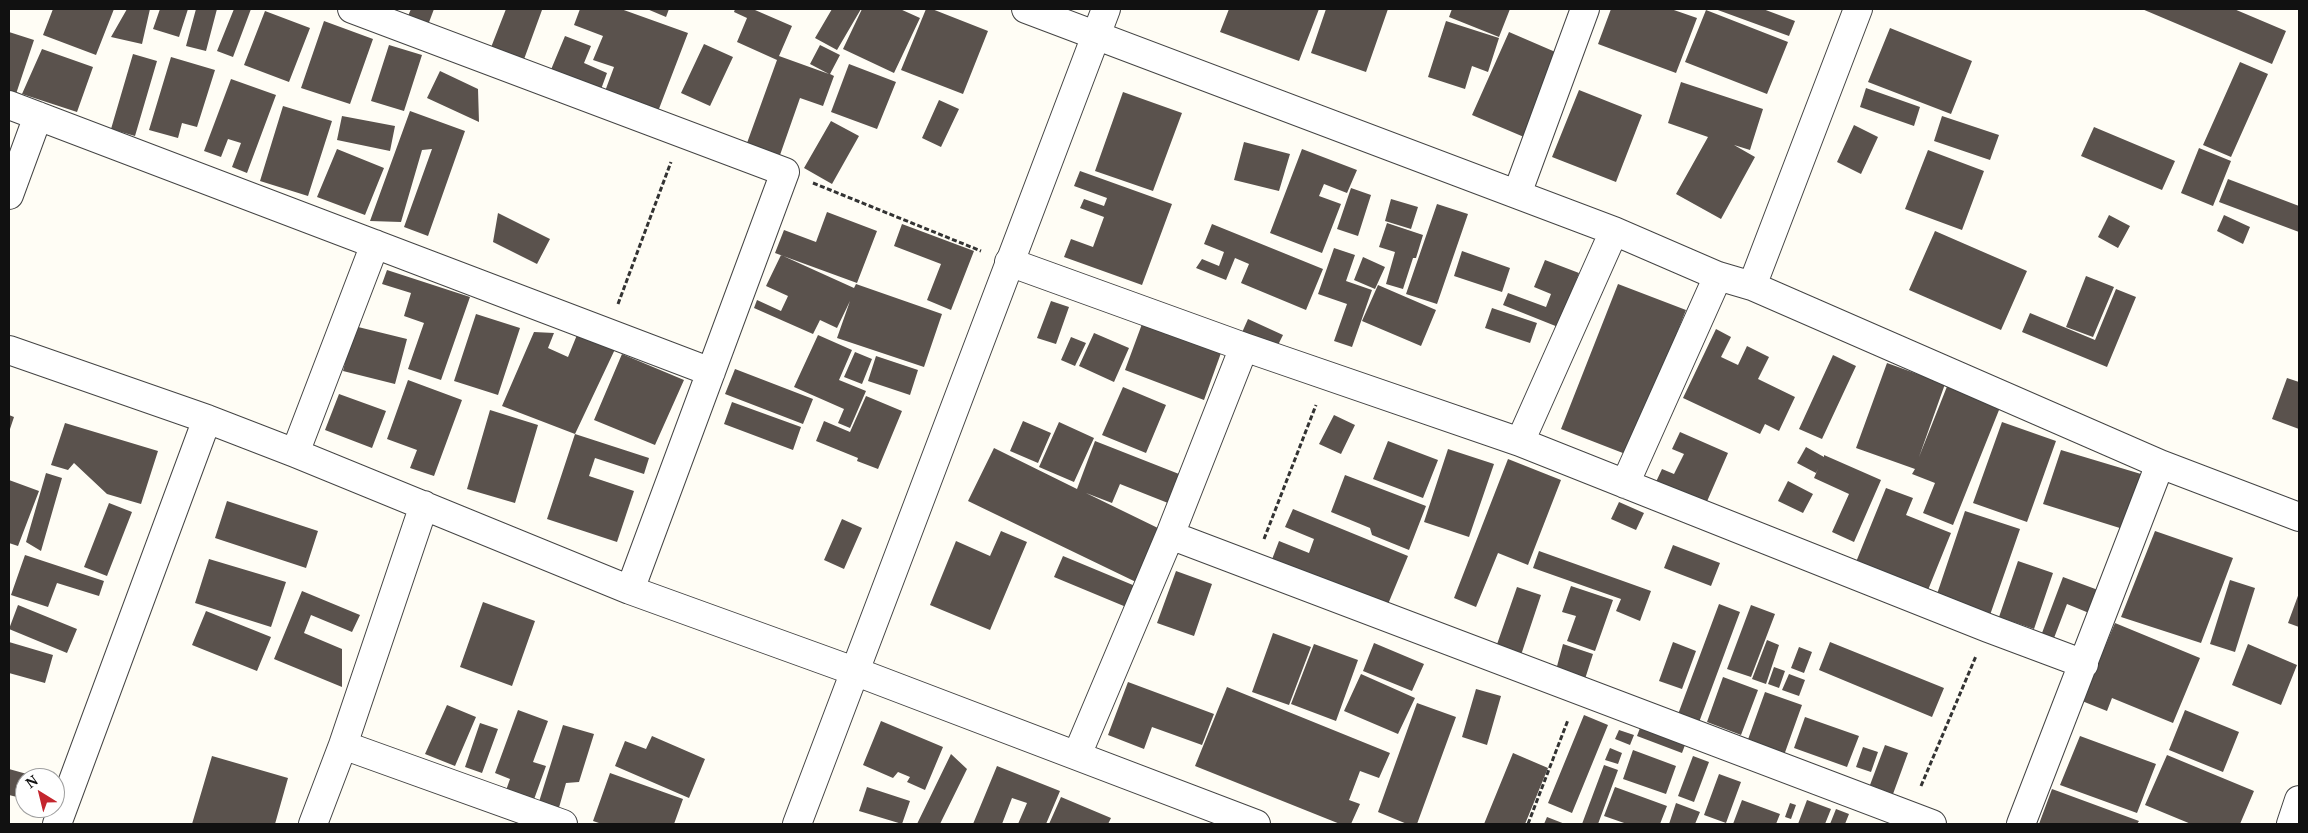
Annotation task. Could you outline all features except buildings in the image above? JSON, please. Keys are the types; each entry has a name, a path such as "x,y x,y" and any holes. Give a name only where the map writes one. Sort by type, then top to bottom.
{"street":[{"path":"352,9 785,172 630,590"},
{"path":"1026,9 1614,231 1718,276 1752,286 2160,464 2299,517"},
{"path":"797,824 1106,9"},
{"path":"1517,194 1585,9"},
{"path":"1752,286 1858,9"},
{"path":"9,105 711,372"},
{"path":"9,195 38,116"},
{"path":"1520,442 1614,231"},
{"path":"295,452 375,244"},
{"path":"1009,262 1244,347 1520,442 1988,628 2084,664"},
{"path":"1625,484 1718,276"},
{"path":"1078,755 1170,535 1244,347"},
{"path":"9,350 207,419 295,452 630,590 854,671 1256,824"},
{"path":"57,824 207,419"},
{"path":"2021,824 2160,464"},
{"path":"313,824 344,745 424,505"},
{"path":"1170,535 1920,820"},
{"path":"344,745 546,821"},
{"path":"2291,824 2299,800"}],"path":[{"path":"607,332 682,133"},
{"path":"785,172 1009,262"},
{"path":"1252,567 1327,375"},
{"path":"1920,820 1988,628"},
{"path":"1528,824 1579,692"}]}
